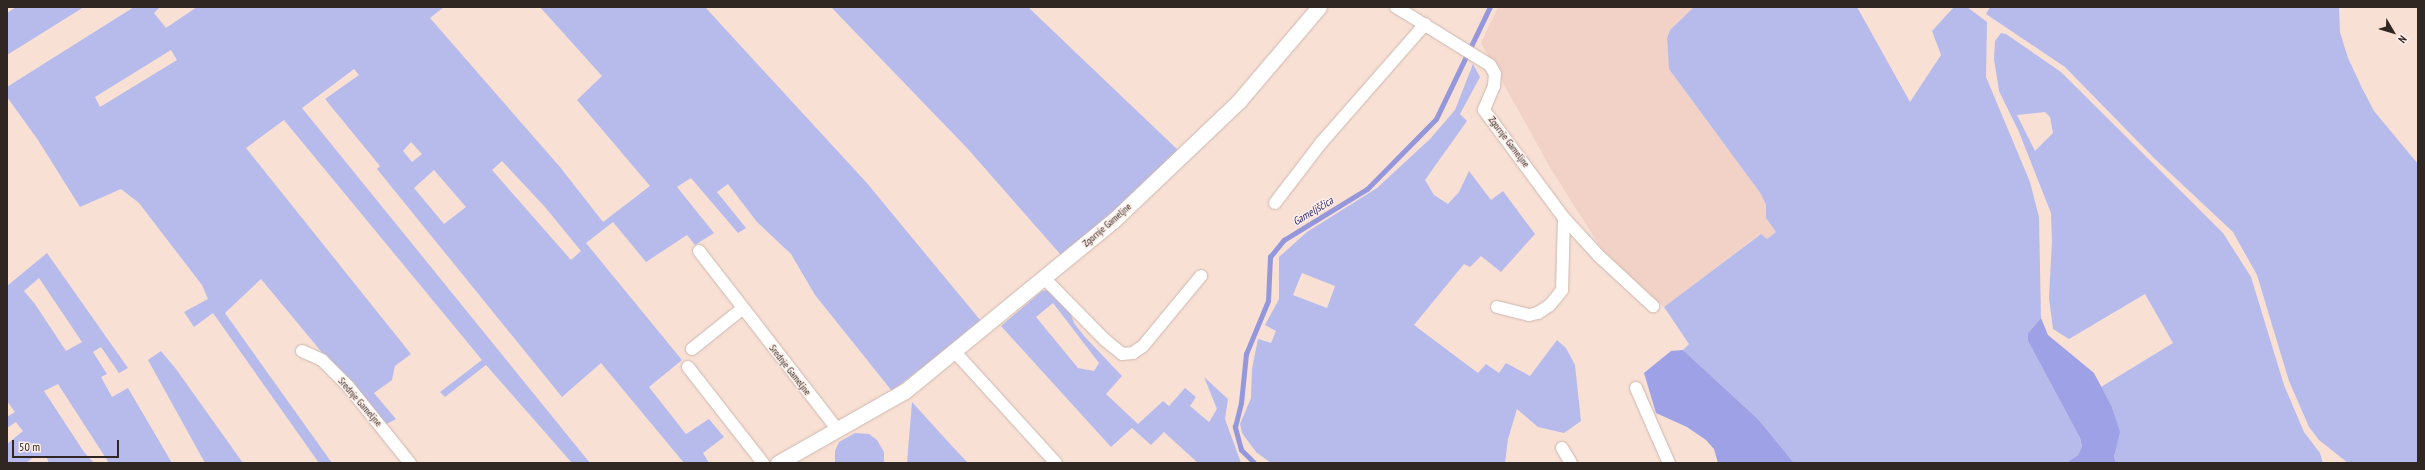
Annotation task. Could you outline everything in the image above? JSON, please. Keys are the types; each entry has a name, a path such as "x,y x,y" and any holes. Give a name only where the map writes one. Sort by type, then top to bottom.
{"street":[{"name":"Zgornje Gameljne","path":"1044,278 1113,221 1199,141 1267,72 1319,7"},
{"name":"Zgornje Gameljne","path":"1396,7 1459,44 1490,65 1495,74 1494,86 1484,110 1564,218 1599,256 1654,306"},
{"path":"1275,203 1322,143 1425,24"},
{"path":"1497,307 1529,315 1538,314 1550,306 1562,290 1564,218"},
{"name":"Srednje Gameljne","path":"699,251 742,309 838,430"},
{"path":"778,463 905,391 955,352 1044,278 1105,340 1122,354 1133,353 1143,346 1201,276"},
{"path":"692,349 742,309"},
{"name":"Srednje Gameljne","path":"302,351 322,360 348,386 410,463"},
{"path":"955,352 1056,463"},
{"path":"688,367 763,463"},
{"path":"1636,388 1669,463"},
{"path":"1562,448 1571,463"}],"shaded area":[{"path":"16,7 84,7 7,55 7,13"},
{"path":"134,7 160,7 154,13 166,28 197,7 444,7 430,18 560,167 603,222 650,186 577,100 602,76 540,7 705,7 866,182 981,321 892,391 815,295 791,254 757,222 728,184 717,192 746,228 738,233 691,178 677,187 714,233 695,245 687,235 646,262 613,222 586,243 682,360 649,387 686,434 709,419 724,437 703,453 709,463 684,463 601,363 562,397 377,169 380,166 325,99 359,75 354,69 302,108 590,463 572,463 486,365 445,397 440,392 482,360 284,120 246,148 411,354 395,366 392,380 374,393 396,419 383,426 261,279 225,313 332,463 319,463 213,313 194,327 184,312 208,299 202,285 139,203 121,189 80,207 38,140 7,97 7,87","holes":["171,50 177,60 100,107 95,97","411,142 422,154 412,162 403,151","502,161 545,207 581,251 571,260 492,170","434,170 466,207 444,224 414,188"]},
{"path":"831,7 1028,7 1179,151 1121,205 1061,255 967,148"},
{"path":"1498,7 1694,7 1670,30 1667,38 1669,69 1761,194 1766,205 1766,218 1776,232 1772,237 1767,239 1760,234 1664,307 1605,254 1552,171 1481,43"},
{"path":"1694,7 1857,7 1910,102 1941,55 1932,31 1954,7 1967,7 1987,22 1986,77 2030,182 2039,217 2041,318 2028,333 2028,341 2080,438 2082,448 2078,455 2066,463 1794,463 1759,420 1683,350 1689,344 1664,307 1761,234 1767,239 1776,232 1766,218 1766,205 1761,194 1669,69 1667,38 1670,30"},
{"path":"1990,7 2339,7 2340,32 2348,58 2362,88 2374,111 2418,164 2418,463 2348,463 2319,440 2309,427 2289,381 2257,275 2233,232 2154,158 2065,67 1986,14"},
{"path":"2001,33 2006,34 2061,72 2223,233 2251,277 2284,385 2304,432 2320,453 2323,463 2116,463 2114,457 2119,432 2112,407 2101,387 2173,343 2145,294 2069,339 2053,329 2049,298 2052,241 2051,213 2019,132 1999,91 1994,59 1995,41","holes":["2045,112 2050,117 2053,133 2035,151 2017,115"]},
{"path":"1473,64 1480,77 1460,114 1467,121 1425,180 1434,195 1448,204 1459,192 1469,171 1491,200 1503,191 1535,234 1501,272 1481,256 1470,267 1464,264 1414,325 1478,373 1486,364 1499,373 1506,363 1530,376 1557,340 1566,348 1575,365 1581,421 1564,433 1538,427 1517,409 1508,439 1505,463 1271,463 1256,452 1242,433 1240,424 1251,398 1252,369 1258,339 1271,343 1276,331 1265,325 1279,299 1279,257 1307,232 1377,188 1430,139 1455,110","holes":["1302,273 1335,286 1327,308 1293,295"]},
{"path":"47,253 128,368 119,373 101,347 93,352 107,374 101,377 112,397 128,388 172,463 109,463 58,384 44,391 84,452 94,463 49,463 46,456 35,456 26,463 7,463 7,444 23,431 16,422 7,428 7,417 15,412 7,401 7,286","holes":["39,278 82,342 66,351 35,304 24,291"]},
{"path":"1048,290 1069,309 1074,323 1085,337 1122,376 1106,394 1138,424 1163,401 1169,406 1185,388 1196,397 1190,406 1209,422 1217,409 1204,377 1228,399 1225,419 1241,463 1198,463 1164,432 1151,445 1132,428 1111,447 1001,326 1042,291","holes":["1053,303 1099,363 1094,371 1078,368 1036,317"]},
{"path":"2041,318 2048,335 2094,373 2112,407 2120,432 2114,457 2116,463 2066,463 2078,455 2082,447 2080,438 2028,341 2028,333"},
{"path":"1683,350 1759,420 1794,463 1718,463 1714,449 1706,440 1687,427 1656,413 1644,373 1671,351"},
{"path":"161,351 176,369 243,463 205,463 148,360"},
{"path":"912,402 952,446 968,463 907,463"},
{"path":"855,433 869,434 877,440 884,452 884,463 835,463 835,451 839,442"}],"waterway":[{"name":"Gameljščica","path":"1254,463 1241,450 1235,427 1241,403 1246,354 1268,301 1270,257 1284,240 1367,189 1436,119 1490,7"}]}
